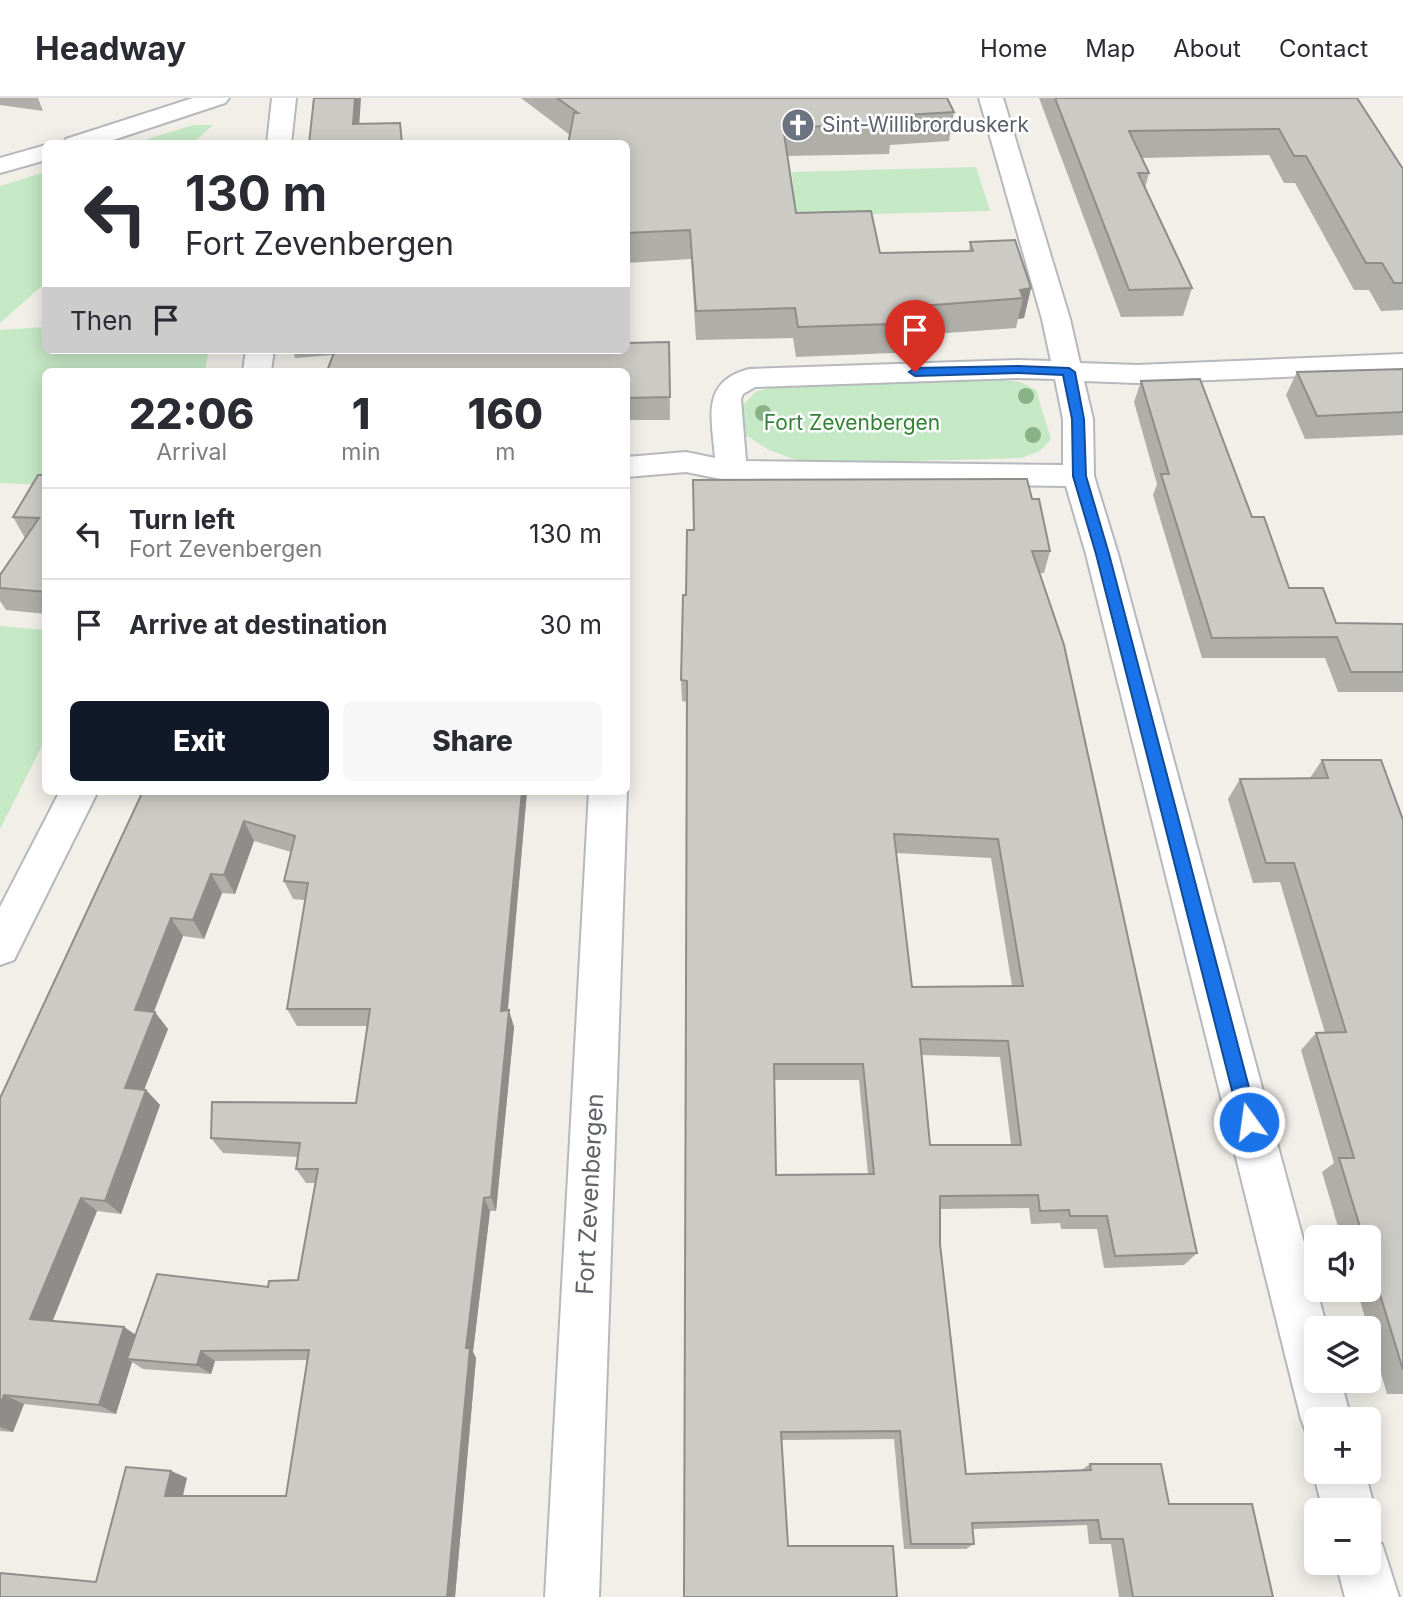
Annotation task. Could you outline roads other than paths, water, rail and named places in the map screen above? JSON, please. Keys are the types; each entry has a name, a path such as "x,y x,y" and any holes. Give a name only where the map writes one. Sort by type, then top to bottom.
{"street":[{"path":"87,140 217,98"},
{"path":"279,140 284,98"},
{"path":"991,98 1056,319 1078,419 1079,476 1102,554 1323,1407"},
{"path":"0,166 42,153"},
{"path":"731,471 726,399 732,388 748,377 1018,369 1137,374 1403,363"},
{"path":"630,467 686,462 731,471 1079,476"},
{"path":"0,947 77,795"},
{"name":"Fort Zevenbergen","path":"572,1597 608,795"},
{"path":"1366,1575 1372,1597"}],"place":[{"name":"Sint-Willibrorduskerk","path":"798,125"}]}
